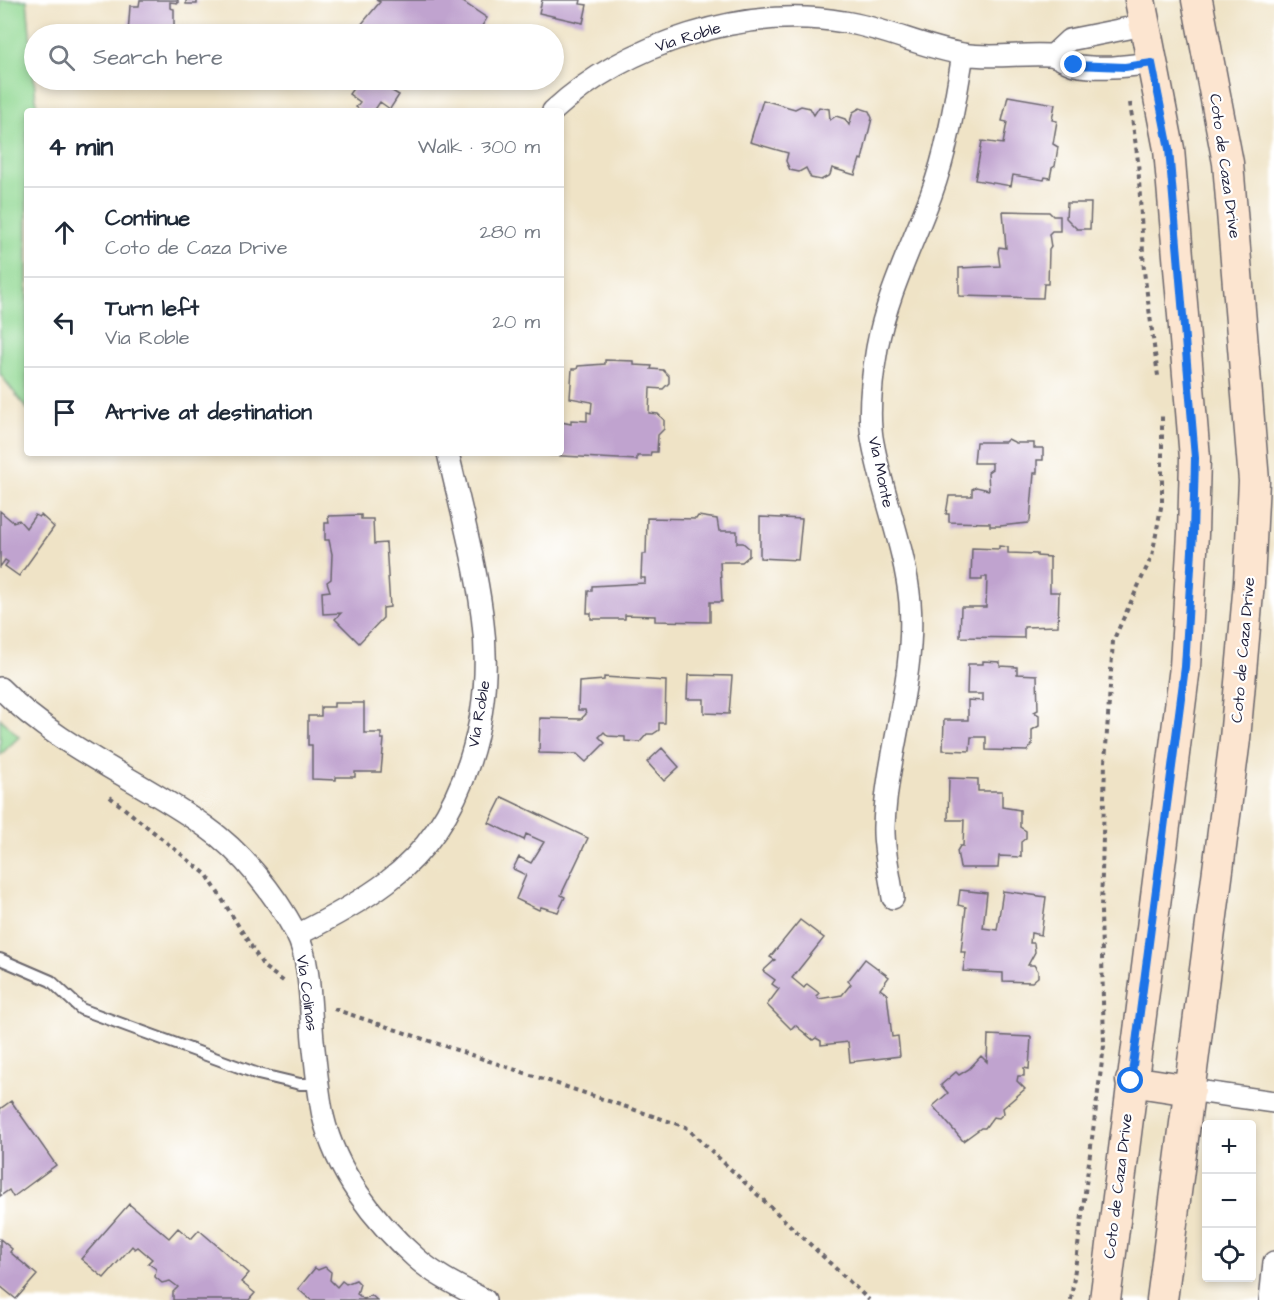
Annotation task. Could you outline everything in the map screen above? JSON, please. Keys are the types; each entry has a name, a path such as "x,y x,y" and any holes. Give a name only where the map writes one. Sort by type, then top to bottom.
{"main road":[{"name":"Coto de Caza Drive","path":"1162,1300 1235,739 1249,582 1254,482 1227,163 1197,0"},
{"name":"Coto de Caza Drive","path":"1105,1300 1185,667 1193,534 1195,458 1169,149 1139,65 1142,13"},
{"path":"1131,1081 1190,1090"}],"street":[{"path":"1053,55 1069,40 1142,13"},
{"name":"Via Roble","path":"557,108 605,72 650,48 712,27 772,19 843,21 963,54 1053,55 1074,65 1139,65"},
{"name":"Via Monte","path":"894,898 884,828 891,756 908,670 910,603 902,552 872,441 872,390 887,302 935,183 950,135 963,54"},
{"name":"Via Roble","path":"297,935 338,915 389,881 418,853 442,820 468,768 480,728 486,676 482,614 449,456"},
{"name":"Via Colinas","path":"0,688 64,740 207,827 247,863 297,935 305,968 324,1118 333,1148 355,1189 379,1222 417,1259 449,1281 485,1300"},
{"path":"1190,1090 1274,1102"},
{"path":"1270,1300 1274,1262"}],"lane":[{"path":"0,959 51,981 81,1009 258,1074 300,1084 318,1084"}],"path":[{"path":"1139,65 1138,161 1144,271 1160,388"},
{"path":"1071,1300 1104,1046 1101,910 1113,640 1152,556 1162,502 1162,411"},
{"path":"108,795 207,875 264,967 309,1000 686,1127 869,1300"}],"green space":[{"path":"0,0 27,0 29,24 24,24 24,90 35,90 37,108 24,108 24,405 0,374"},
{"path":"0,718 19,737 0,755"}],"building":[{"path":"140,0 178,0 178,3 170,2 170,8 174,9 174,24 129,24 130,6 139,6"},
{"path":"186,0 197,0 197,4 186,4"},
{"path":"376,0 460,0 487,18 483,24 362,24 380,2"},
{"path":"542,0 581,0 580,4 587,5 583,23 539,13"},
{"path":"352,90 391,90 399,95 391,108 380,102 376,108 358,108 360,102 349,94"},
{"path":"1008,96 1055,104 1052,120 1057,121 1053,144 1058,147 1055,166 1052,168 1050,178 1045,177 1044,180 1013,175 1011,186 975,180 982,141 1003,144 1007,122 1002,121"},
{"path":"763,100 795,109 801,106 810,108 814,115 819,107 829,109 830,120 836,116 845,119 849,125 853,112 860,108 869,111 872,118 862,160 860,159 855,175 832,168 830,175 821,180 811,178 806,168 799,172 790,170 786,161 788,153 750,142"},
{"path":"1067,203 1091,203 1090,229 1077,229 1066,218"},
{"path":"1003,211 1049,212 1053,216 1060,216 1060,231 1052,231 1049,234 1051,247 1048,284 1044,284 1043,298 959,296 959,268 1000,266 999,247 1006,248"},
{"path":"605,360 634,361 634,365 652,366 651,369 663,370 669,376 669,383 663,389 650,388 649,413 658,414 664,420 664,429 658,435 657,452 651,452 650,456 637,456 637,460 562,456 564,456 564,423 571,424 571,420 587,421 587,412 591,413 592,402 570,398 572,369 577,369 578,366 605,364"},
{"path":"1008,439 1016,443 1034,443 1034,448 1043,448 1043,460 1037,460 1037,473 1034,473 1030,521 1000,526 990,526 990,523 949,522 949,514 946,514 949,496 972,496 972,489 976,487 989,490 988,472 992,469 992,463 974,463 976,442 1005,442"},
{"path":"0,511 13,522 19,520 26,528 35,515 39,517 41,515 54,527 19,576 5,566 8,562 5,560 0,567"},
{"path":"361,515 361,519 373,519 374,544 386,543 390,607 383,608 383,618 359,643 335,619 341,613 323,614 322,592 330,591 327,582 331,579 332,554 329,540 325,540 325,523 329,523 328,516"},
{"path":"698,516 717,519 719,531 737,531 737,543 743,543 749,548 749,556 742,562 720,562 722,602 710,602 710,622 655,621 655,616 625,615 625,619 591,619 591,613 587,613 588,591 592,591 592,586 645,583 645,578 641,578 642,554 646,554 647,518 696,519"},
{"path":"760,517 802,519 798,560 760,558"},
{"path":"999,546 1008,547 1008,553 1050,557 1050,592 1059,592 1058,626 1024,627 1024,638 960,637 961,607 986,607 987,577 982,577 982,580 971,580 972,548 999,549"},
{"path":"983,661 1000,662 1000,666 1017,667 1017,674 1037,675 1038,710 1034,712 1039,715 1039,726 1032,730 1032,745 1027,751 986,750 986,737 971,737 970,751 943,750 944,720 968,720 968,700 983,701 983,694 967,694 968,664 983,664"},
{"path":"688,675 732,676 729,714 704,713 704,699 687,699"},
{"path":"604,677 666,681 665,723 659,723 659,730 653,734 647,734 640,742 625,741 625,737 608,736 604,732 599,737 605,743 586,762 577,754 539,753 540,718 581,719 586,714 585,710 578,710 579,682 604,680"},
{"path":"334,703 364,703 364,733 381,733 381,739 384,739 381,772 355,772 355,777 336,777 336,780 312,779 312,745 308,745 308,716 321,716 321,707 334,707"},
{"path":"662,748 679,767 664,781 647,762"},
{"path":"949,778 978,779 978,791 1002,791 1002,807 1020,810 1020,827 1026,831 1026,838 1021,842 1021,857 999,856 998,868 960,868 957,851 960,846 963,846 964,820 948,820"},
{"path":"502,797 588,838 561,895 565,897 558,912 541,907 539,910 516,899 526,875 513,869 519,857 531,863 544,842 526,834 524,840 489,823"},
{"path":"960,890 987,893 983,928 997,930 1003,891 1046,897 1041,935 1031,933 1030,943 1034,943 1035,952 1028,965 1034,965 1038,971 1038,977 1032,982 1003,981 1003,973 963,971 966,952 961,952 966,907 958,905"},
{"path":"800,920 824,938 792,978 804,988 807,984 819,993 816,996 819,999 842,995 851,984 848,981 865,959 889,977 880,989 887,994 892,1037 898,1036 900,1056 850,1062 848,1042 821,1045 821,1041 816,1038 813,1040 795,1025 791,1029 767,1005 779,989 772,984 775,980 763,971 775,960 770,957"},
{"path":"988,1035 1031,1037 1029,1069 1024,1068 1024,1076 1018,1076 1017,1081 1025,1089 1003,1108 1004,1113 999,1118 993,1117 985,1128 981,1128 963,1141 933,1106 948,1093 941,1085 956,1072 959,1075 969,1069 981,1056 987,1062"},
{"path":"11,1101 56,1165 13,1197 9,1190 0,1196 0,1109"},
{"path":"129,1204 169,1238 178,1228 191,1239 199,1230 249,1273 241,1282 255,1293 249,1300 173,1300 173,1292 178,1287 170,1281 162,1283 155,1277 156,1269 148,1263 152,1259 138,1247 135,1249 132,1246 104,1278 81,1259"},
{"path":"0,1239 12,1249 10,1252 37,1275 16,1299 0,1286"},
{"path":"325,1267 331,1272 330,1280 337,1287 342,1281 346,1284 356,1280 360,1284 357,1294 364,1299 371,1295 377,1300 311,1300 298,1289 315,1268 318,1270"}],"route":[{"path":"1074,65 1125,67 1152,63 1169,149 1195,458 1185,667 1131,1081"}]}
